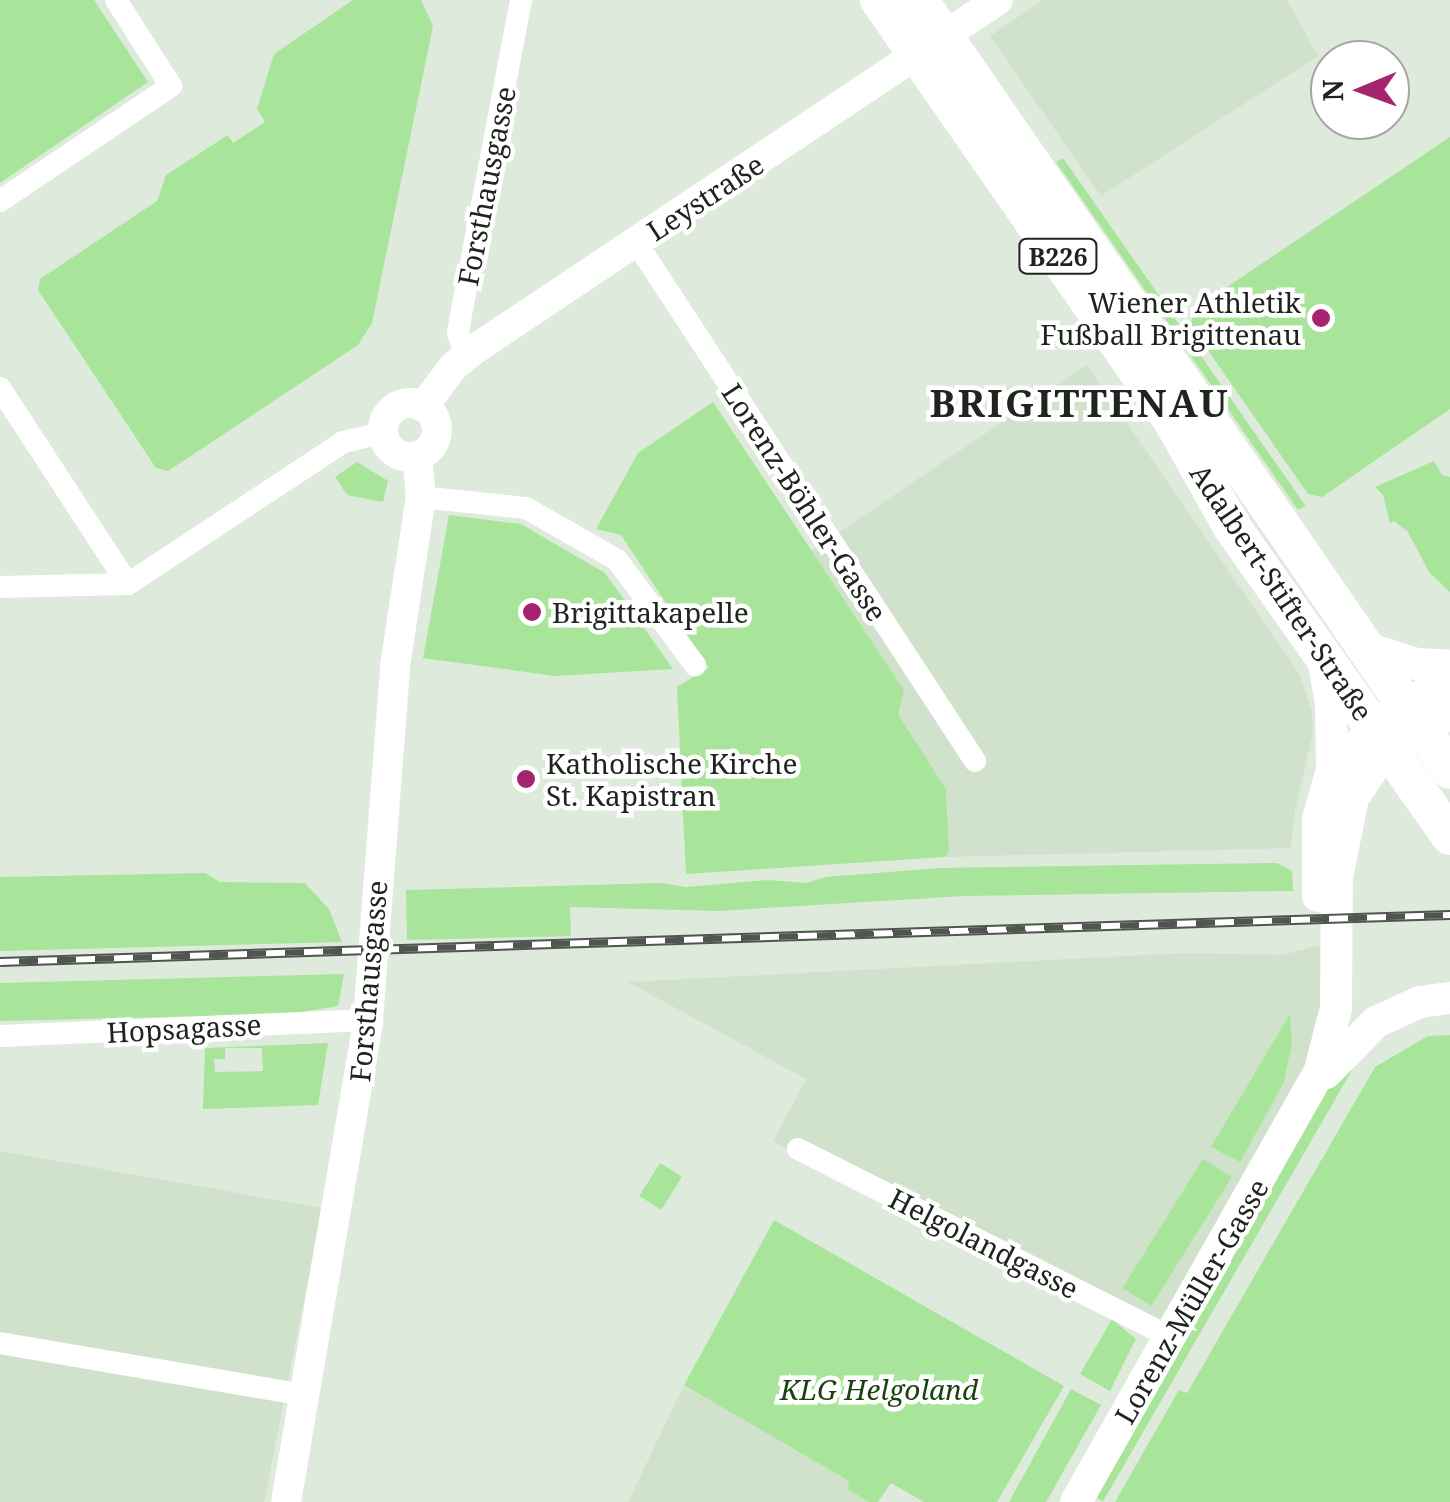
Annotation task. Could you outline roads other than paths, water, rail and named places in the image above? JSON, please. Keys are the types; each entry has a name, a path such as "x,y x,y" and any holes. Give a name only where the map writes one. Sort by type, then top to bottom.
{"main road":[{"name":"Adalbert-Stifter-Straße","path":"880,0 931,46 1369,649 1426,715 1450,770"},
{"name":"Adalbert-Stifter-Straße","path":"919,0 931,46 1173,422 1232,527 1450,836"},
{"path":"1369,649 1417,664 1450,666"},
{"path":"1324,659 1331,704 1332,770"},
{"path":"1381,740 1426,715 1450,678"},
{"name":"Lorenz-Müller-Gasse","path":"1303,1099 1319,1004 1318,819 1332,770 1381,740"},
{"name":"Lorenz-Müller-Gasse","path":"1076,1502 1320,1070 1332,1032 1338,981 1337,878 1348,812 1381,740"},
{"path":"1303,1099 1376,1022 1420,1002 1450,998"}],"street":[{"path":"0,201 171,86 116,0"},
{"name":"Leystraße","path":"128,584 343,442 384,433 386,417 396,408 408,403 423,407 466,356 998,0"},
{"name":"Forsthausgasse","path":"466,356 458,333 460,320 520,7"},
{"name":"Lorenz-Böhler-Gasse","path":"636,242 975,762"},
{"path":"0,388 128,584"},
{"path":"384,433 396,453 417,456 432,445 437,434 432,416 423,407"},
{"name":"Forsthausgasse","path":"286,1502 368,1020 395,666 421,497 417,456"},
{"path":"421,497 526,508 617,560 695,665"},
{"path":"0,587 128,584"},
{"name":"Hopsagasse","path":"0,1036 368,1020"},
{"name":"Helgolandgasse","path":"798,1149 1170,1337"},
{"path":"0,1343 305,1395"}],"railway":[{"path":"0,962 1450,915"}],"place":[{"name":"Wiener Athletik Fußball Brigittenau","path":"1321,318"},
{"name":"Brigittakapelle","path":"532,612"},
{"name":"Katholische Kirche St. Kapistran","path":"526,779"}],"district":[{"name":"BRIGITTENAU","path":"1080,403"}],"park label":[{"name":"KLG Helgoland","path":"879,1389"}]}
